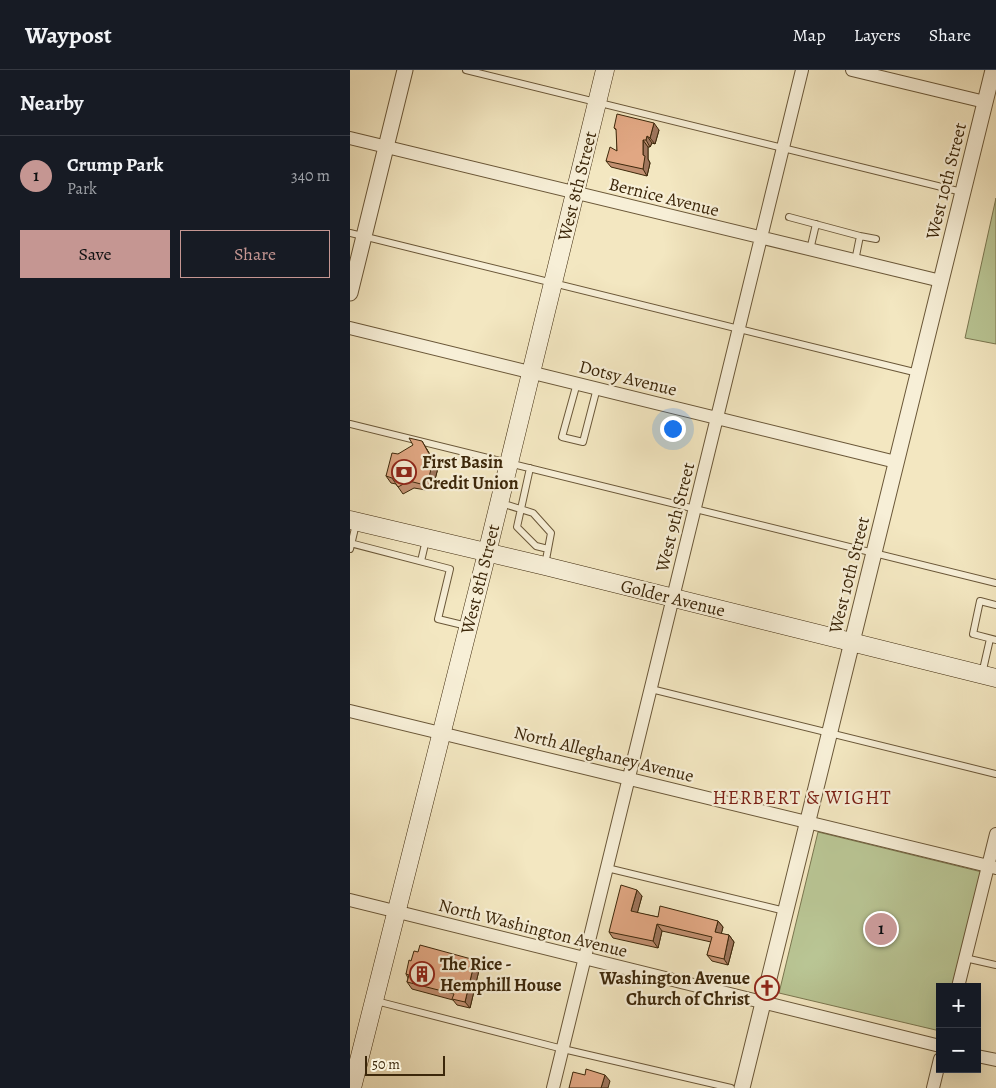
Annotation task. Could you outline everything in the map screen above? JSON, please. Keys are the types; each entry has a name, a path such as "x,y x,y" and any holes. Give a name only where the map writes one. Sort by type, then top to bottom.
{"main road":[{"name":"West 8th Street","path":"352,1088 487,553 605,70"},
{"name":"Golder Avenue","path":"353,521 487,553 547,558 673,599 989,676"}],"street":[{"path":"350,293 357,234 386,147 405,70"},
{"name":"West 9th Street","path":"553,1088 802,70"},
{"path":"852,70 985,102"},
{"name":"West 10th Street","path":"742,1088 993,70"},
{"name":"Bernice Avenue","path":"350,138 941,282"},
{"name":"Dotsy Avenue","path":"350,328 896,462"},
{"name":"North Alleghaney Avenue","path":"350,711 992,867"},
{"path":"959,983 992,867 996,834"},
{"name":"North Washington Avenue","path":"350,900 585,960 936,1045"},
{"path":"981,1057 996,1060"},
{"path":"933,1088 937,1073"}],"lane":[{"path":"466,70 784,146 963,192"},
{"path":"789,217 876,240"},
{"path":"810,250 816,224"},
{"path":"357,234 918,373"},
{"path":"855,261 860,236"},
{"path":"577,383 562,437 583,442 597,388"},
{"path":"350,424 874,551 996,583"},
{"path":"530,468 517,528 547,558"},
{"path":"499,503 533,513 552,533 547,558"},
{"path":"353,521 350,545 450,569 438,619 468,627"},
{"path":"421,562 427,539"},
{"path":"989,676 993,640 973,634 980,602 996,605"},
{"path":"651,689 996,774"},
{"path":"607,868 785,911"},
{"path":"965,958 996,965"},
{"path":"374,1001 563,1049 732,1088"}],"green space":[{"path":"996,198 996,344 965,338"},
{"path":"818,832 982,872 955,983 936,983 936,1030 779,993"}],"building":[{"path":"617,114 654,123 650,138 647,136 646,140 643,140 643,155 645,156 643,169 606,161 610,147 617,151 616,129 614,128"},
{"path":"409,438 422,441 433,461 428,481 422,479 421,484 409,481 398,487 392,478 386,476 392,453 398,454 413,445"},
{"path":"621,885 637,890 631,911 658,917 660,906 718,921 715,932 729,935 724,959 707,955 712,937 657,924 653,941 609,932"},
{"path":"420,945 475,960 465,1002 452,999 454,994 407,982 409,975 406,974 409,960 411,961 414,951 418,952"},
{"path":"586,1069 605,1075 601,1088 569,1088 573,1072 585,1075"}],"place":[{"name":"First Basin Credit Union","path":"404,472"},
{"name":"Crump Park","path":"881,929"},
{"name":"The Rice - Hemphill House","path":"422,974"},
{"name":"Washington Avenue Church of Christ","path":"767,988"}],"district":[{"name":"HERBERT & WIGHT","path":"802,797"}]}
